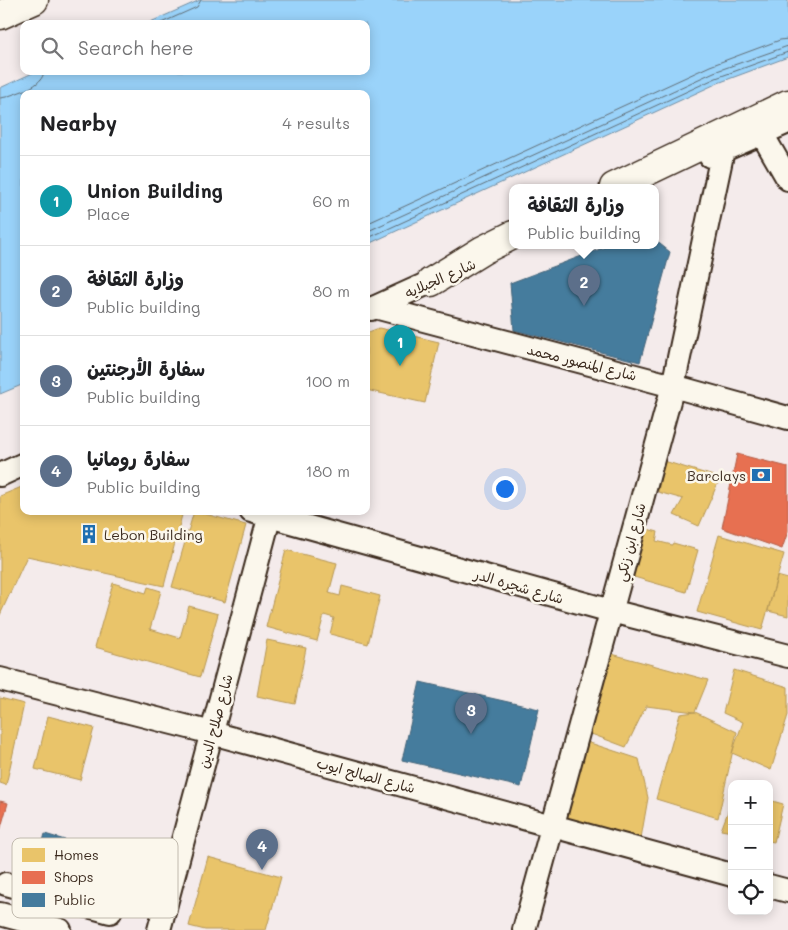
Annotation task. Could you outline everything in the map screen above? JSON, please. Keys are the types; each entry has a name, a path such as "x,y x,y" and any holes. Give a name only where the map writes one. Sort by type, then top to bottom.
{"main road":[{"path":"0,15 34,0"},
{"path":"620,184 788,104"},
{"path":"431,282 483,250 509,237"}],"street":[{"path":"648,184 788,122"},
{"path":"762,134 788,179"},
{"name":"شارع ابن زنكي","path":"524,930 673,386 723,150"},
{"name":"شارع الجبلايه","path":"371,309 509,247"},
{"name":"شارع المنصور محمد","path":"371,309 673,386 788,418"},
{"path":"0,475 20,466"},
{"name":"شارع صلاح الدين","path":"178,859 212,733 264,515"},
{"name":"شارع شجره الدر","path":"271,515 611,611 788,656"},
{"name":"شارع الصالح ايوب","path":"0,679 212,733 728,874"},
{"path":"6,884 12,886"},
{"path":"773,887 788,891"},
{"path":"15,918 60,930"}],"water":[{"path":"200,0 788,0 788,57 718,83 370,243 370,90 20,90 20,386 0,394 0,88 28,75 370,75 370,20 155,20"}],"building: Homes":[{"path":"379,328 439,342 425,403 370,391 370,331"},
{"path":"664,461 720,478 699,526 674,515 683,499 658,492"},
{"name":"Lebon Building","path":"20,488 20,515 182,515 164,586 27,556 0,615 0,496"},
{"path":"193,515 209,515 246,525 225,602 172,587"},
{"path":"640,527 658,532 656,541 672,545 673,543 698,550 686,592 627,575"},
{"path":"719,535 784,554 762,630 697,612"},
{"path":"286,550 337,563 329,593 340,596 342,586 380,596 368,644 330,634 334,618 324,615 317,641 266,627"},
{"path":"777,576 788,579 788,616 768,611"},
{"path":"113,583 146,593 148,587 161,591 150,629 180,638 189,606 218,614 200,677 95,647"},
{"path":"267,640 306,648 295,704 257,696"},
{"path":"608,653 708,680 695,712 646,706 626,747 586,732"},
{"path":"734,670 788,687 788,715 771,770 732,753 743,722 723,713"},
{"path":"0,698 24,704 6,785 0,783"},
{"path":"695,712 737,732 718,818 656,799 680,714"},
{"path":"48,716 94,728 80,780 35,769"},
{"path":"587,742 639,759 648,798 641,838 563,819"},
{"path":"773,801 783,804 773,842"},
{"path":"728,812 728,831 721,830"},
{"path":"208,857 281,877 266,930 205,930 189,926"}],"building: Shops":[{"path":"737,454 788,467 788,531 782,549 722,528"},
{"path":"0,801 8,803 0,831"}],"building: Public":[{"path":"659,243 670,252 640,362 514,330 510,283 600,249 659,249"},
{"path":"420,682 539,709 521,787 402,760"},
{"path":"45,834 58,838 44,838"}],"place":[{"name":"وزارة الثقافة","path":"584,306"},
{"name":"Union Building","path":"400,366"},
{"name":"Barclays","path":"761,475"},
{"name":"Lebon Building","path":"89,534"},
{"name":"سفارة الأرجنتين","path":"471,734"},
{"name":"سفارة رومانيا","path":"262,870"}]}
